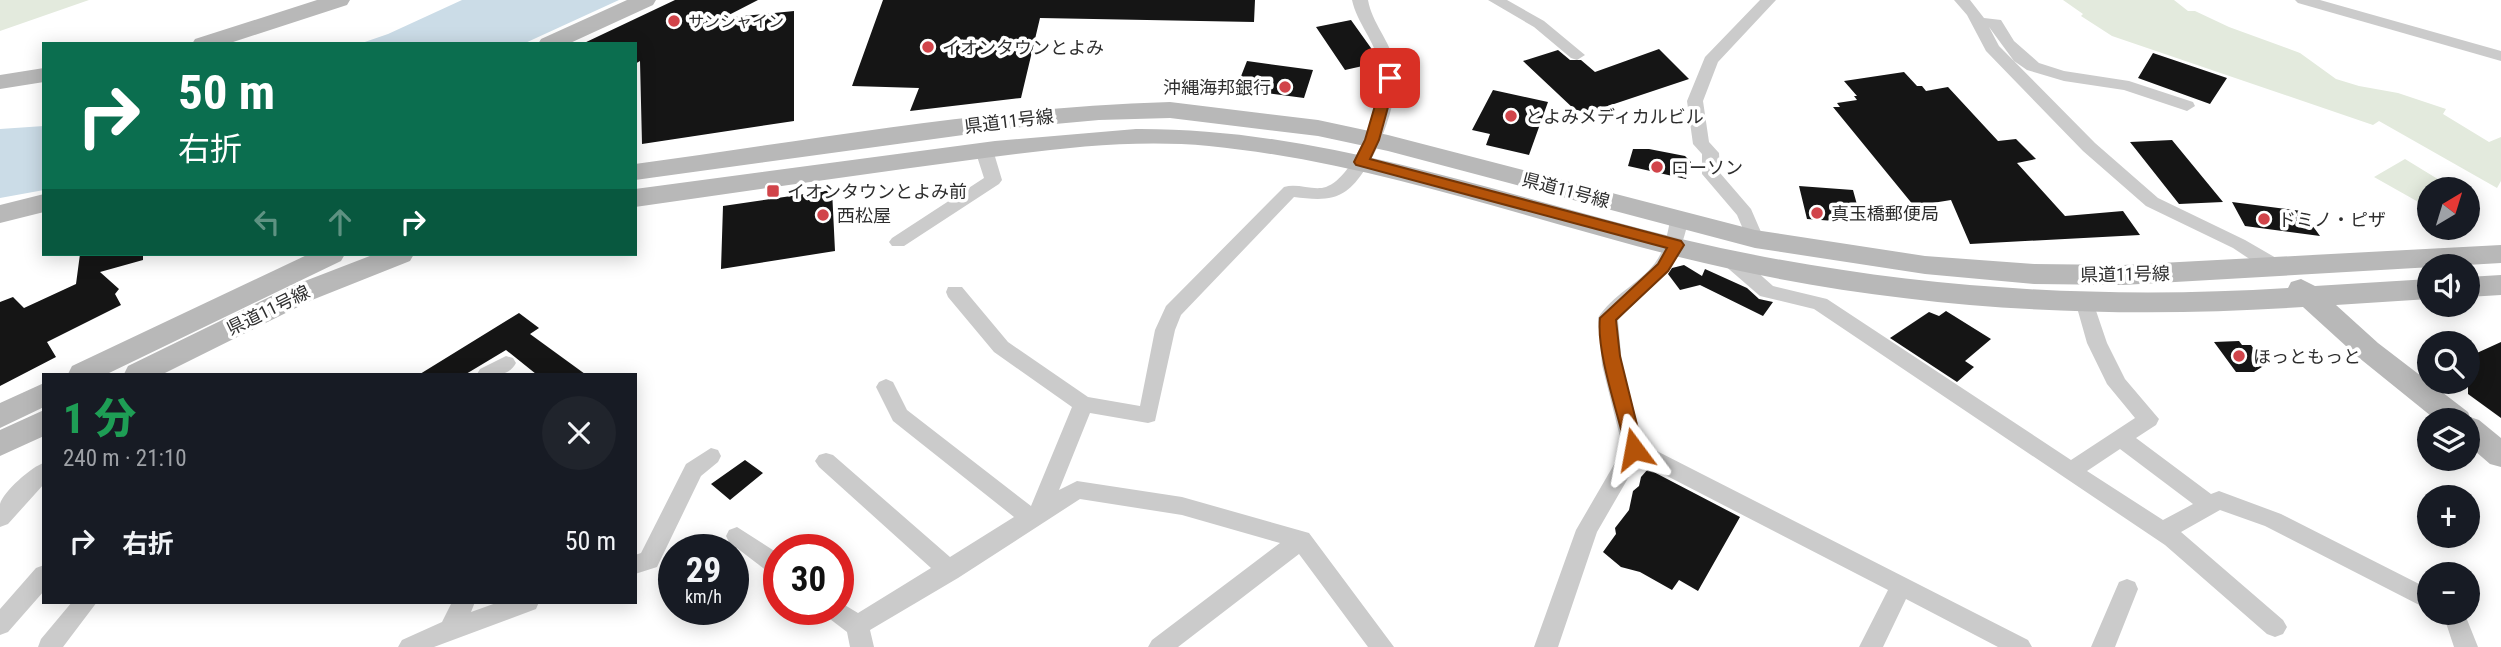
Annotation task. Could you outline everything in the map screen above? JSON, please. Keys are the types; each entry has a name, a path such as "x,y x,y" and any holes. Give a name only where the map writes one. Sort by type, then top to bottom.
{"main road":[{"path":"209,42 339,0"},
{"path":"563,41 645,0"},
{"path":"0,82 42,75"},
{"name":"県道11号線","path":"637,173 970,125 1122,110 1228,114 1678,233 1755,239 1872,259 2034,274 2123,275 2501,254"},
{"name":"県道11号線","path":"637,198 1077,139 1158,136 1367,151"},
{"path":"0,214 42,204"},
{"name":"県道11号線","path":"1678,233 1730,259 1885,285 1987,297 2085,304 2203,303 2417,290"},
{"name":"県道11号線","path":"84,373 328,256"},
{"name":"県道11号線","path":"140,373 302,293 396,256"},
{"path":"2276,267 2368,350 2442,408"},
{"path":"2480,286 2501,285"},
{"path":"0,416 42,395"},
{"path":"0,444 42,423"},
{"path":"2480,438 2501,455"}],"street":[{"path":"955,292 1001,347 1083,404 1148,415 1165,330 1173,311 1290,191 1329,194 1340,187 1367,151 1390,78 1387,62 1362,16 1360,0"},
{"path":"1496,0 1539,24 1577,55"},
{"path":"1755,239 1745,213 1711,174 1710,153 1700,144 1695,101 1711,60 1768,0"},
{"path":"1962,0 1979,22 1992,48 2089,146 2152,202 2247,248 2276,267"},
{"path":"2303,0 2331,4 2501,56"},
{"path":"1979,22 1996,23 2004,41 2015,55 2049,73 2072,79 2119,84 2188,106"},
{"path":"898,242 993,180 984,150"},
{"path":"1546,647 1587,530 1634,449 1612,356 1607,329 1608,318 1663,267 1678,233"},
{"path":"1730,259 1767,291 1819,304 2135,514 2164,530 2189,549 2275,627"},
{"path":"2072,470 2149,419 2117,384 2097,342 2085,304"},
{"path":"488,373 506,363"},
{"path":"886,387 901,415 1035,517"},
{"path":"1035,517 1083,404"},
{"path":"2120,438 2210,505"},
{"path":"1634,449 2020,647"},
{"path":"637,564 649,561 693,470 710,456"},
{"path":"826,461 950,571"},
{"path":"0,518 22,491 42,473"},
{"path":"860,636 950,571 1077,491 1182,506 1301,540 1382,647"},
{"path":"2164,530 2219,500 2273,520 2417,594"},
{"path":"1160,647 1301,540"},
{"path":"0,625 42,577"},
{"path":"1871,647 1901,586"},
{"path":"2103,647 2127,589"},
{"path":"49,646 84,604"},
{"path":"450,629 463,604"},
{"path":"410,647 450,629 522,604"},
{"path":"2458,625 2466,647"}],"shaded area":[{"path":"0,0 89,0 0,31"},
{"path":"2063,0 2174,0 2188,11 2195,11 2229,27 2300,53 2336,79 2398,93 2446,109 2443,114 2489,142 2501,137 2501,181 2497,188 2379,121 2373,125 2112,36 2081,16 2083,14"},
{"path":"2405,159 2434,177 2417,177 2417,201 2374,177"}],"water":[{"path":"462,0 619,0 527,42 365,42"},
{"path":"42,126 42,190 0,198 0,129"}],"building":[{"path":"675,0 758,0 723,18 794,11 794,121 642,144 637,42 586,42"},
{"name":"イオンタウンとよみ","path":"883,0 1255,0 1254,22 1040,18 1021,98 910,111 919,88 852,86"},
{"path":"1351,20 1371,48 1376,63 1345,70 1316,27"},
{"path":"1659,49 1689,79 1587,113 1574,109 1523,61 1558,50 1570,60 1581,60 1595,72"},
{"path":"2153,53 2227,78 2210,104 2138,78"},
{"path":"1247,61 1313,70 1304,98 1236,89"},
{"path":"1904,72 1926,91 1948,87 1998,141 2016,139 2036,159 2017,163 2065,216 2123,211 2140,235 1970,244 1951,200 1914,206 1833,107 1840,107 1837,103 1857,100 1854,96 1857,96 1844,81"},
{"name":"とよみメディカルビル","path":"1493,90 1548,102 1529,155 1486,145 1490,134 1472,130"},
{"path":"2172,140 2223,202 2179,204 2130,142"},
{"path":"1633,149 1649,149 1685,156 1691,162 1686,179 1628,166"},
{"path":"1799,186 1853,190 1862,223 1807,219"},
{"path":"832,190 835,251 721,269 723,206"},
{"path":"2232,202 2302,211 2320,236 2245,226"},
{"path":"80,256 143,256 143,260 100,272 119,289 115,294 121,305 47,342 56,357 0,386 0,302 13,297 24,308 76,284"},
{"path":"1684,265 1702,276 1705,269 1747,288 1759,299 1773,302 1763,316 1700,285 1680,290 1668,274 1672,268"},
{"path":"1946,311 1991,339 1965,361 1974,367 1957,382 1890,338 1929,312 1939,316"},
{"path":"519,313 539,328 530,334 584,373 535,373 506,350 468,373 422,373"},
{"path":"2239,341 2242,345 2251,345 2265,365 2254,372 2236,372 2214,342"},
{"path":"2501,342 2501,418 2468,394 2480,394 2480,352"},
{"path":"745,460 763,473 730,500 711,484"},
{"path":"1648,469 1740,517 1698,591 1679,580 1672,590 1640,572 1621,567 1603,552 1616,534 1615,528 1629,510 1633,491 1639,486 1641,477"}],"place":[{"name":"サンシャイン","path":"674,21"},
{"name":"イオンタウンとよみ","path":"928,47"},
{"name":"沖縄海邦銀行","path":"1285,87"},
{"name":"とよみメディカルビル","path":"1511,116"},
{"name":"ローソン","path":"1657,167"},
{"name":"イオンタウンとよみ前","path":"773,191"},
{"name":"真玉橋郵便局","path":"1817,213"},
{"name":"西松屋","path":"823,215"},
{"name":"ドミノ・ピザ","path":"2264,219"},
{"name":"ほっともっと","path":"2239,356"}],"route":[{"path":"1390,78 1372,140 1361,162 1676,245 1663,267 1608,318 1607,329 1612,356 1634,449"}]}
